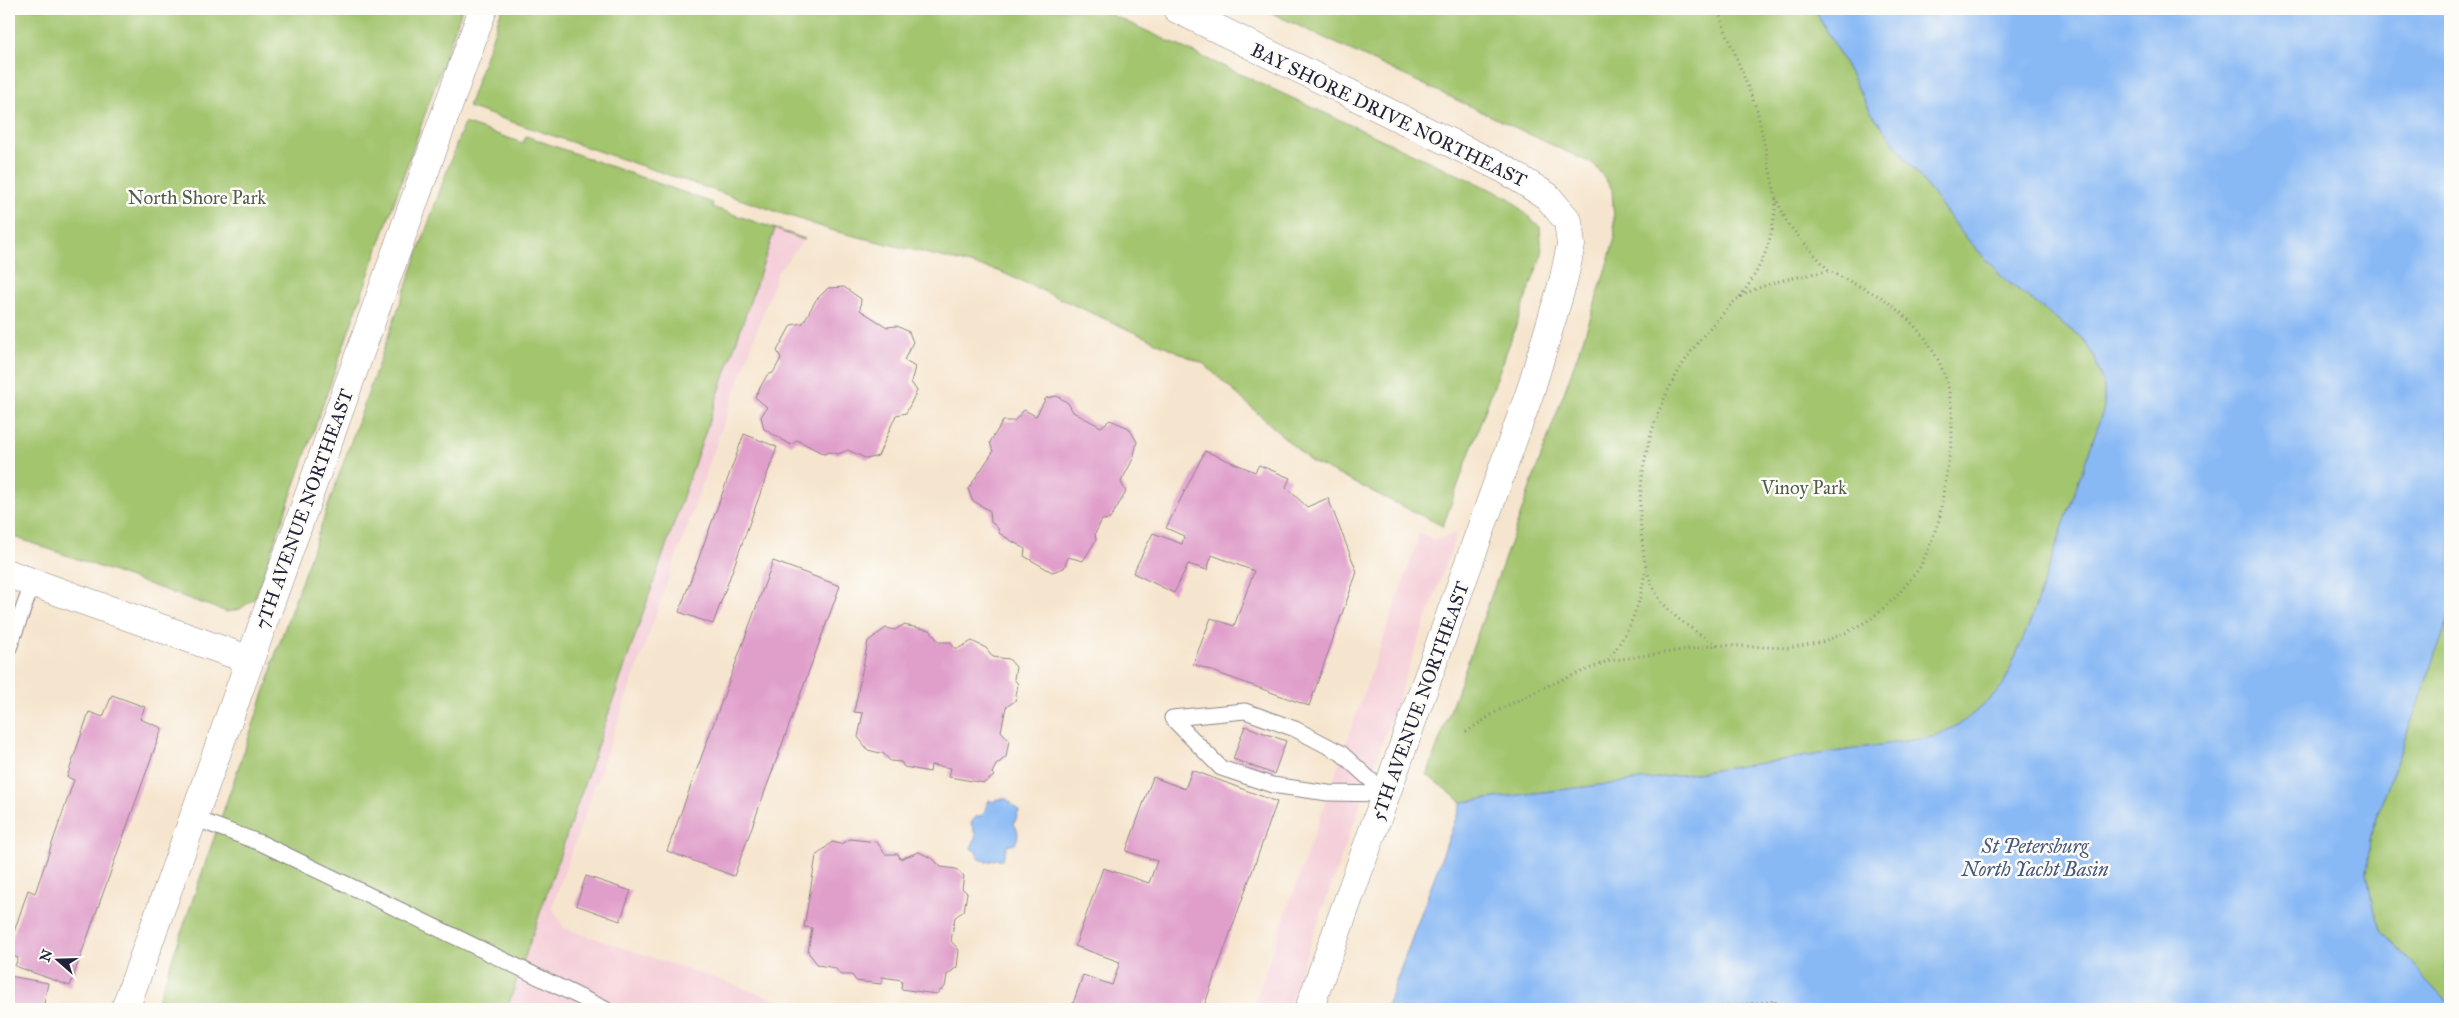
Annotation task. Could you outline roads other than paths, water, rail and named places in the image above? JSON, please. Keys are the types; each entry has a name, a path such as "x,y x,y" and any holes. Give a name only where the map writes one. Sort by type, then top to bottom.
{"street":[{"name":"7TH AVENUE NORTHEAST","path":"125,1009 483,9"},
{"name":"BAY SHORE DRIVE NORTHEAST","path":"1177,9 1504,169 1547,196 1568,221 1571,245 1563,282 1530,392"},
{"name":"5TH AVENUE NORTHEAST","path":"1309,1009 1530,392"},
{"path":"21,578 250,660"}],"lane":[{"path":"9,648 21,578"},
{"path":"1245,711 1295,729 1341,753 1386,794 1328,793 1272,785 1221,768 1172,718 1245,711"},
{"path":"194,818 263,844 605,1009"}],"water":[{"name":"St Petersburg North Yacht Basin","path":"1815,9 2450,9 2450,615 2378,813 2370,839 2367,872 2372,903 2382,931 2450,1005 2450,1009 1386,1009 1462,802 1690,774 1933,737 1960,724 1983,706 2003,685 2029,625 2104,408 2104,387 2095,358 2083,339 2004,279 1962,233 1871,112"},
{"path":"997,799 1007,799 1019,811 1014,824 1018,831 1018,836 1015,844 1007,846 1002,860 997,859 987,862 978,858 976,851 971,849 976,836 971,823 976,817 983,815 989,800 993,802"}],"park label":[{"name":"North Shore Park","path":"197,197"},
{"name":"Vinoy Park","path":"1804,487"}]}
